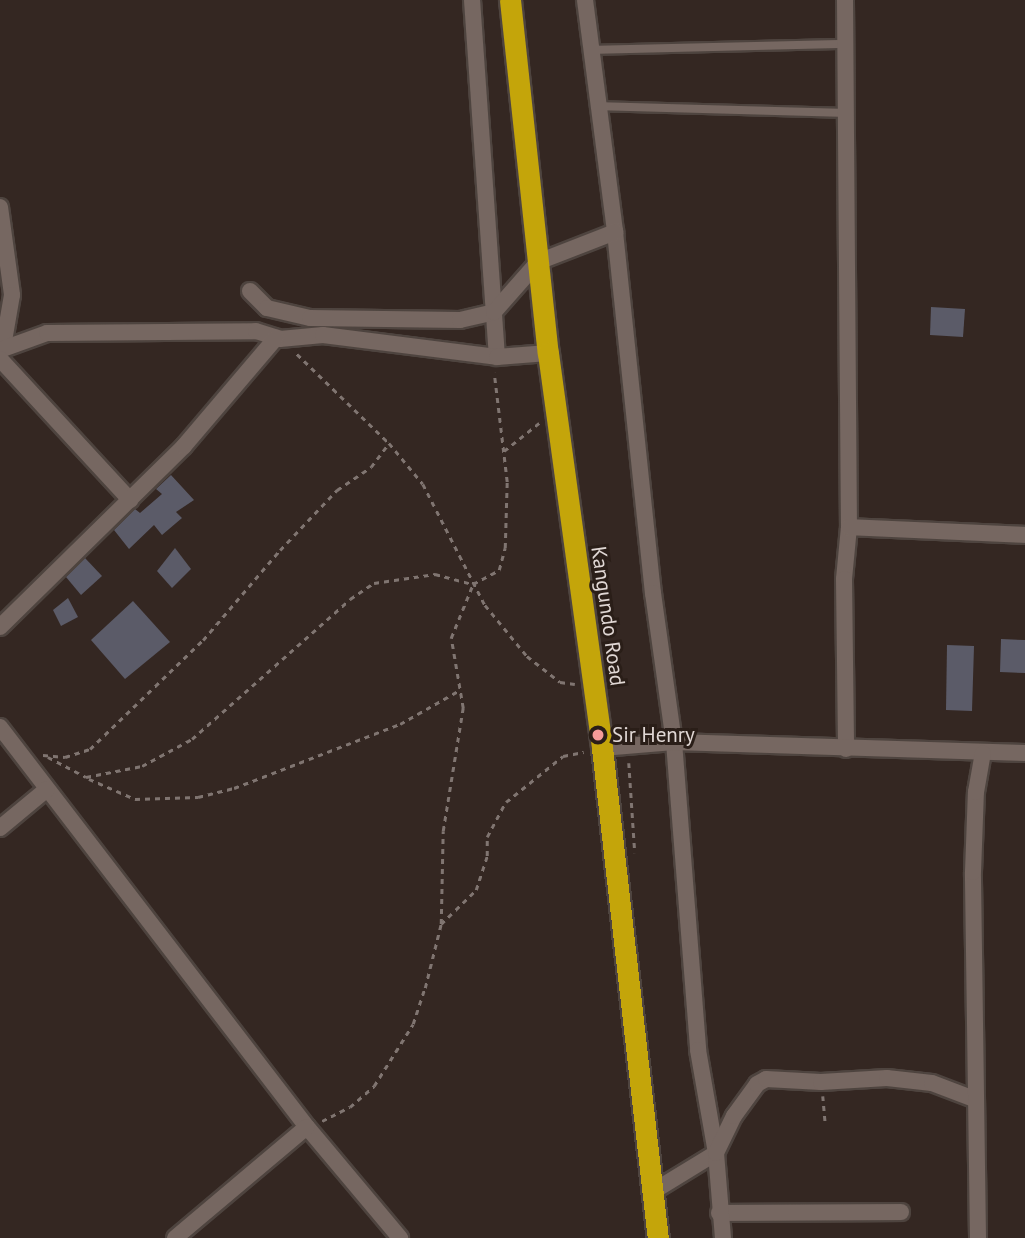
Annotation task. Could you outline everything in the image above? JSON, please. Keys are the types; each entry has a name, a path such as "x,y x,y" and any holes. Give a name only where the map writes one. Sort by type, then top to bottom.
{"highway":[{"name":"Kangundo Road","path":"510,0 548,353 601,748 658,1238"}],"street":[{"path":"472,0 497,357"},
{"path":"585,0 615,232 653,593 674,742 698,1050 716,1153 723,1238"},
{"path":"845,0 849,527 844,579 846,749"},
{"path":"0,207 12,295 1,352"},
{"path":"250,291 267,308 310,318 419,322 494,312 538,262 615,232"},
{"path":"1,352 47,333 256,331 278,338 323,335 497,357 548,353"},
{"path":"0,627 184,446 278,338"},
{"path":"1,352 130,500"},
{"path":"849,527 1025,535"},
{"path":"0,727 307,1127 400,1238"},
{"path":"601,748 674,742 983,754 1025,753"},
{"path":"978,1238 974,1099 973,872 976,792 983,754"},
{"path":"0,828 47,789"},
{"path":"652,1192 716,1153 757,1084 766,1079 821,1082 887,1078 932,1083 974,1099"},
{"path":"175,1238 307,1127"},
{"path":"719,1213 901,1212"}],"lane":[{"path":"592,50 845,44"},
{"path":"598,106 844,113"}],"path":[{"path":"278,338 389,443 434,502 485,605 539,667 560,682 593,685"},
{"path":"331,1117 374,1086 395,1057 413,1024 441,924 443,831 463,708 451,638 473,584 499,570 505,548 508,482 492,383 497,357"},
{"path":"503,451 555,411"},
{"path":"48,757 90,749 203,640 280,550 337,490 371,467 389,443"},
{"path":"86,777 142,766 192,740 350,599 374,583 435,574 473,584"},
{"path":"38,753 135,799 198,797 234,788 400,724 434,709 459,690"},
{"path":"441,924 476,890 487,856 488,837 506,802 563,756 601,748"},
{"path":"821,1082 825,1121"}],"building":[{"path":"931,307 965,309 963,337 930,335"},
{"path":"171,475 194,500 176,512 182,518 162,535 154,525 129,549 114,530 135,509 140,513 162,494 156,489"},
{"path":"175,548 191,569 172,588 157,571"},
{"path":"85,558 102,576 81,595 66,577"},
{"path":"68,598 78,617 61,626 53,610"},
{"path":"133,601 170,642 125,679 91,640"},
{"path":"1001,639 1025,640 1025,673 1000,672"},
{"path":"947,645 974,646 972,711 946,710"}],"place":[{"name":"Sir Henry","path":"598,735"}]}
